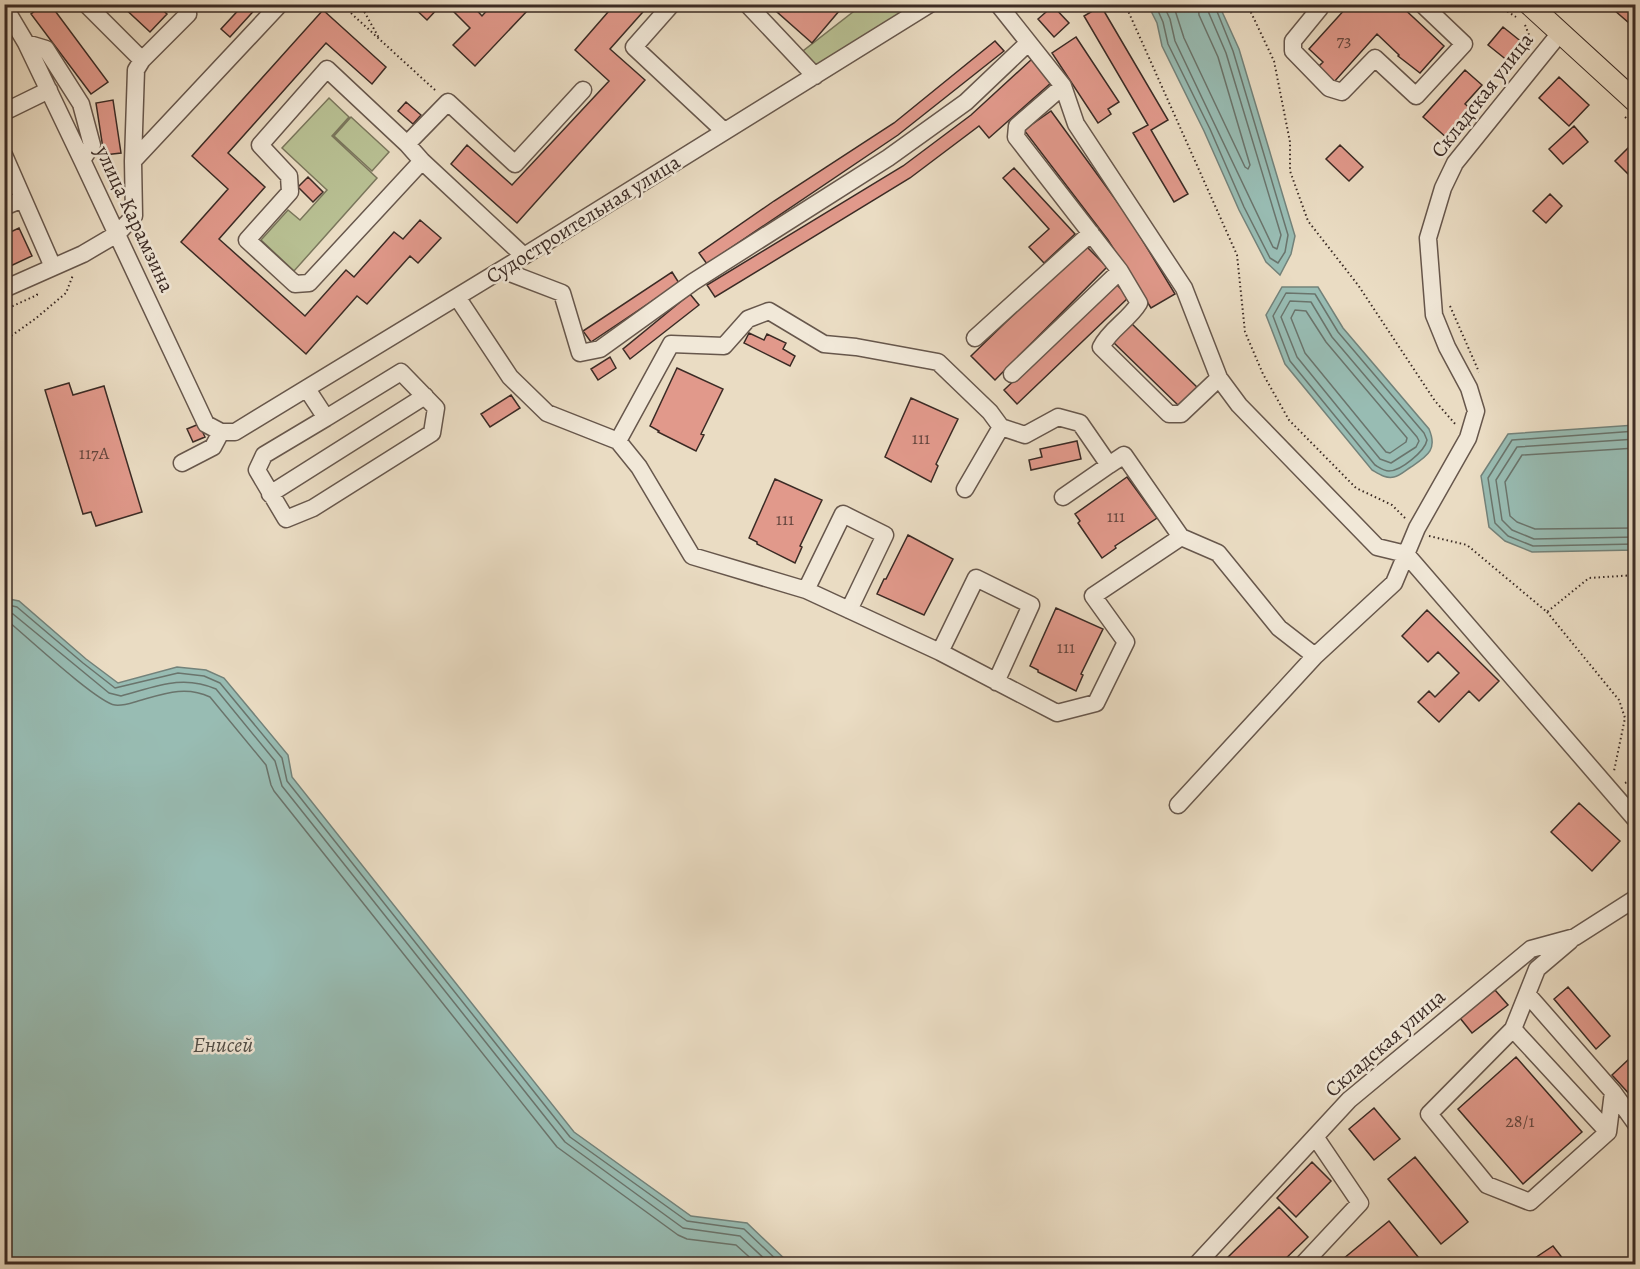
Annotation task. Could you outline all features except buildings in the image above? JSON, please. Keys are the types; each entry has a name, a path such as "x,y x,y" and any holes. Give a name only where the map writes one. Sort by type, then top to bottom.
{"main road":[{"path":"1529,4 1635,102"}],"street":[{"path":"86,4 142,60"},
{"path":"4,289 83,254 117,234 134,216 136,70 142,60 188,14 183,4"},
{"path":"134,160 280,4"},
{"path":"672,4 634,47 724,131"},
{"path":"747,4 815,76"},
{"name":"Судостроительная улица","path":"182,463 213,447 228,432 307,389 502,270 930,4"},
{"path":"998,4 1063,86 1076,124 1184,288 1220,378 1239,405 1377,547 1406,554 1635,820"},
{"path":"1316,4 1320,8 1293,40 1293,51 1299,60 1329,88 1342,92 1375,58 1416,96 1464,44 1422,4"},
{"name":"улица Карамзина","path":"4,6 26,43 49,90 206,424 228,432"},
{"name":"Складская улица","path":"1178,806 1315,656 1394,583 1417,528 1468,438 1476,411 1469,388 1447,347 1434,315 1428,238 1436,208 1455,163 1560,33"},
{"path":"26,43 46,49 81,104 92,145 82,160"},
{"path":"502,270 562,293 580,353 600,349 693,282 888,158 966,102 1028,43"},
{"path":"422,161 309,283 295,284 247,240 290,192 289,176 260,145 327,69 524,256"},
{"path":"1063,86 1017,126 1016,137 1120,271 1139,303 1134,311 1106,338 1101,347 1169,414 1181,414 1220,378"},
{"path":"4,112 49,90"},
{"path":"407,144 448,102 515,164 583,90"},
{"path":"4,155 53,267"},
{"path":"4,207 23,199"},
{"path":"975,338 1090,233"},
{"path":"1012,374 1120,271"},
{"path":"457,297 510,377 547,413 618,441 639,467 692,556 806,590 940,652 1057,713 1096,703 1126,642 1094,596 1181,537"},
{"path":"618,441 671,344 724,346 748,319 769,311 824,344 856,347 938,362 990,412 1001,427 1025,435 1058,417 1080,423 1109,465"},
{"path":"401,372 425,396 436,408 432,433 323,501 286,519 257,470 264,455 401,372"},
{"path":"307,389 326,418"},
{"path":"270,494 425,396"},
{"path":"965,489 1001,427"},
{"path":"1063,497 1124,455 1181,537 1218,553 1279,628 1315,656"},
{"path":"806,590 843,514 885,535 849,610"},
{"path":"940,652 976,578 1031,605 996,682"},
{"name":"Складская улица","path":"1197,1264 1350,1100 1531,949 1575,937 1635,898"},
{"path":"1575,937 1537,969 1513,1029 1429,1114 1488,1185 1530,1202 1608,1132 1613,1092"},
{"path":"1528,995 1613,1092 1635,1124"},
{"path":"1513,1029 1608,1132"},
{"path":"1303,1264 1360,1203 1316,1138"}],"path":[{"path":"340,4 448,102"},
{"path":"360,4 382,43"},
{"path":"1125,4 1237,255 1245,332 1263,374 1289,420 1356,488 1392,505 1426,536 1467,545 1547,612 1619,700 1625,718 1614,774"},
{"path":"1247,4 1274,61 1290,142 1290,171 1308,221 1358,285 1435,401 1458,428"},
{"path":"1496,4 1524,22 1533,44"},
{"path":"4,341 66,293 83,254"},
{"path":"4,310 37,295"},
{"path":"1547,612 1589,578 1635,575"},
{"path":"1621,785 1635,778"}],"green space":[{"path":"862,5 919,5 817,69 803,51"},
{"path":"329,98 349,117 332,136 377,178 294,271 261,240 288,210 300,220 327,190 282,148"},
{"path":"351,117 389,152 372,171 334,136"}],"water":[{"path":"1148,5 1219,5 1239,49 1295,236 1291,254 1280,275 1266,262 1239,210 1204,131 1162,46 1157,23"},
{"path":"1282,287 1318,287 1343,328 1429,429 1431,447 1422,459 1394,477 1385,477 1372,470 1285,364 1266,315"},
{"path":"1635,425 1635,550 1532,552 1505,541 1489,527 1481,476 1508,434"},
{"name":"Енисей","path":"4,598 19,601 86,659 118,683 177,667 206,670 224,678 288,755 292,777 574,1132 691,1216 747,1223 790,1264 5,1264"}]}
